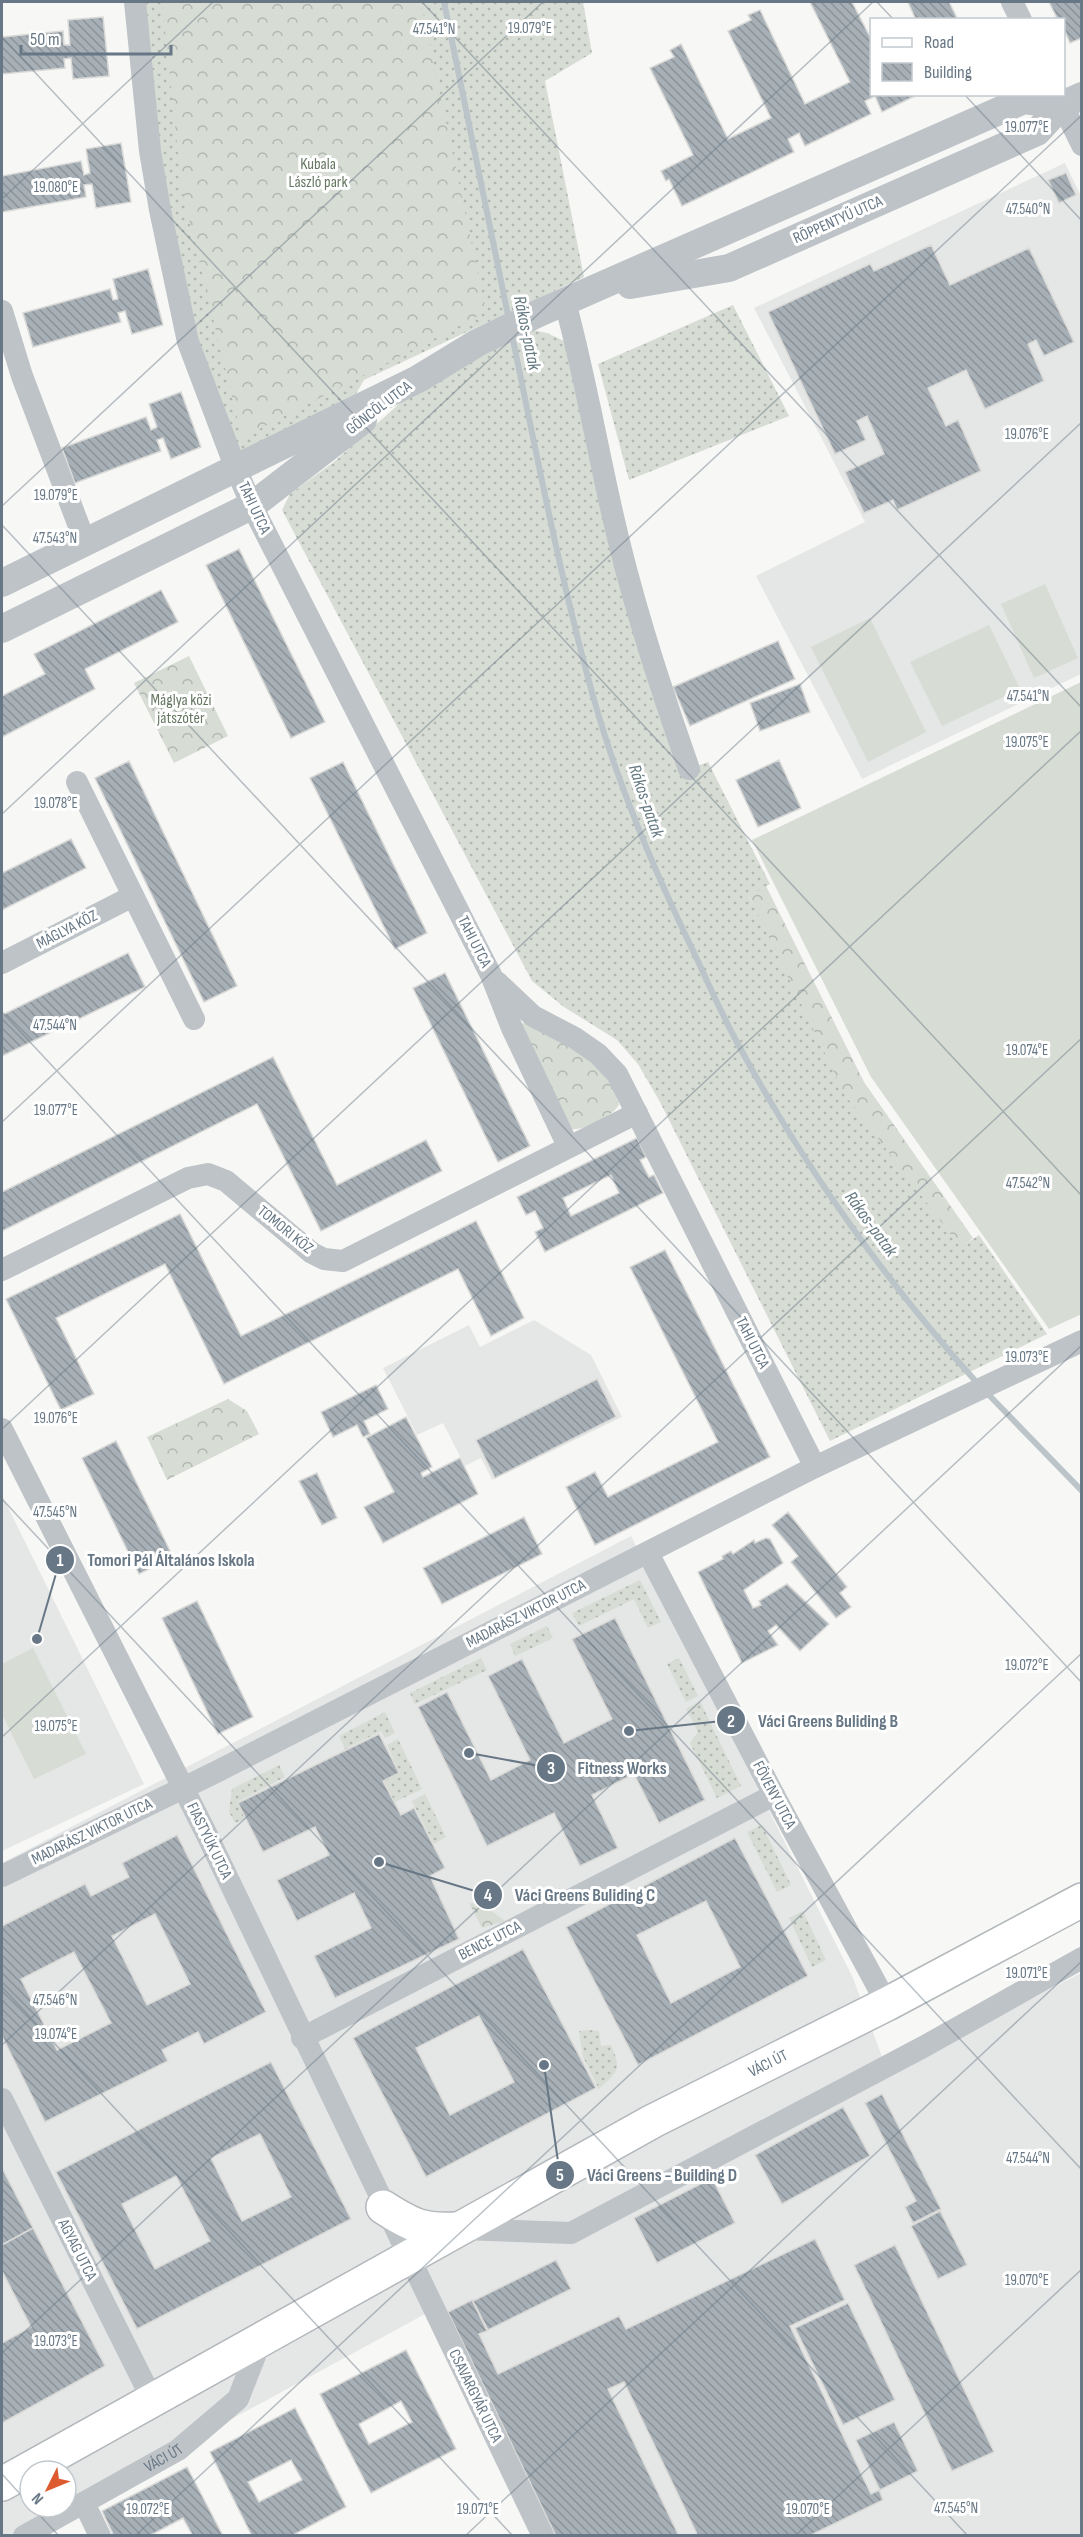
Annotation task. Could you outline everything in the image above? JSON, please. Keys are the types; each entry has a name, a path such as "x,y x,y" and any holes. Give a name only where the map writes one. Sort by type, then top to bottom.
{"main road":[{"name":"VÁCI ÚT","path":"2,2484 407,2256 653,2121 887,2004 1082,1900"},
{"path":"383,2207 407,2222 429,2230 456,2229"}],"street":[{"name":"TAHI UTCA","path":"135,2 150,151 162,221 188,342 236,469 491,975 512,1028 568,1146"},
{"path":"1012,2 1020,18"},
{"path":"417,379 477,343 539,313 1024,100 1067,98 1082,145"},
{"path":"565,302 580,357 610,504 646,645 689,769"},
{"path":"2,311 22,376 85,542"},
{"name":"GÖNCÖL UTCA","path":"2,583 417,379"},
{"name":"GÖNCÖL UTCA","path":"2,628 253,505 417,379"},
{"path":"77,782 194,1019"},
{"name":"MÁGLYA KÖZ","path":"2,963 134,896"},
{"name":"TAHI UTCA","path":"491,975 533,1016 575,1038 598,1054 617,1074 815,1467"},
{"name":"TOMORI KÖZ","path":"2,1270 188,1178 208,1174 226,1181 312,1252 324,1259 343,1261 637,1113"},
{"name":"MADARÁSZ VIKTOR UTCA","path":"2,1876 216,1772 815,1467 1082,1341"},
{"name":"FIASTYÚK UTCA","path":"2,1429 207,1835 407,2256"},
{"name":"FÖVENY UTCA","path":"648,1553 774,1795 887,2004"},
{"path":"207,1835 205,1804 216,1772"},
{"name":"BENCE UTCA","path":"302,2038 774,1795"},
{"path":"456,2229 571,2233 925,2046 1082,1958"},
{"name":"AGYAG UTCA","path":"2,2098 153,2401"},
{"name":"CSAVARGYÁR UTCA","path":"407,2256 543,2535"},
{"name":"VÁCI ÚT","path":"24,2535 178,2451 238,2399 262,2338"},
{"path":"84,2502 100,2535"}],"shaded area":[{"path":"1065,163 1082,198 1081,674 862,779 756,576 865,522 754,308"},
{"path":"534,1320 591,1355 622,1417 492,1480 481,1458 465,1466 443,1423 417,1435 383,1368 469,1325 480,1347"},
{"path":"2,1495 144,1784 2,1851"},
{"path":"631,1536 853,1978 888,2073 1081,1973 1081,2535 552,2535 440,2306 78,2502 78,2459 18,2459 18,2519 47,2519 18,2535 2,2536 2,1863"}],"green space":[{"name":"Kubala László park","path":"135,2 583,2 592,53 545,81 584,277 364,380 343,416 236,469 188,342"},
{"name":"Kubala László park","path":"162,2 421,2 486,312 242,438 182,190"},
{"path":"733,305 789,416 629,480 598,364"},
{"path":"533,330 547,333 577,347 689,769 708,762 770,884 749,897 961,1247 979,1235 1047,1334 830,1441 660,1102 638,1064 617,1040 564,1007 532,981 282,510 290,494 334,462 417,388"},
{"path":"1045,584 1078,658 1034,678 1001,604"},
{"path":"870,618 926,732 868,762 811,647"},
{"path":"989,625 1020,689 942,726 910,662"},
{"name":"Máglya közi játszótér","path":"189,656 228,736 174,763 134,683"},
{"path":"1081,682 1082,1314 1049,1329 871,1077 752,840"},
{"path":"766,886 864,1082 973,1238 961,1248 845,1095 749,896"},
{"path":"526,1021 582,1054 605,1076 619,1105 615,1110 590,1125 571,1129 519,1026"},
{"path":"228,1399 247,1411 259,1434 167,1480 147,1437"},
{"path":"640,1580 661,1622 648,1628 634,1599 579,1626 572,1613"},
{"path":"547,1626 553,1638 515,1656 510,1644"},
{"path":"33,1648 86,1754 34,1779 2,1714 2,1664"},
{"path":"481,1658 487,1670 415,1704 410,1693"},
{"path":"679,1658 698,1696 686,1702 667,1664"},
{"path":"700,1701 741,1786 717,1798 690,1743 698,1732 686,1709"},
{"path":"385,1712 395,1733 385,1738 381,1731 345,1749 339,1736"},
{"path":"398,1739 422,1789 395,1802 384,1781 400,1773 387,1745"},
{"path":"279,1765 285,1777 237,1802 245,1819 235,1823 229,1812 232,1789"},
{"path":"425,1794 446,1837 434,1844 412,1801"},
{"path":"762,1825 791,1885 777,1892 747,1832"},
{"path":"469,1903 482,1904 505,1921 482,1928"},
{"path":"803,1911 826,1960 812,1967 789,1918"},
{"path":"579,2031 599,2031 601,2046 611,2045 617,2065 614,2074 599,2089 583,2057"}],"building":[{"path":"810,2 852,2 870,37 870,96 875,96 865,101 871,114 805,146 799,133 788,139 794,152 682,206 669,179 666,181 661,171 693,155 650,68 674,57 670,50 681,44 728,139 771,118 728,31 751,20 748,15 760,10 805,104 850,82"},
{"path":"908,2 949,2 957,18 915,18"},
{"path":"1049,2 1082,2 1082,38 1070,43 1065,31 1065,18 1057,18"},
{"path":"103,17 109,76 73,79 71,58 64,59 65,68 2,74 2,37 63,31 64,45 70,45 68,20"},
{"path":"875,96 915,96 882,112"},
{"path":"121,143 131,202 96,208 92,184 84,185 86,197 2,212 2,176 81,161 84,175 90,173 86,149"},
{"path":"1066,173 1076,195 1059,203 1048,180"},
{"path":"931,245 950,285 1029,248 1074,342 1044,356 1036,340 1028,344 1044,381 985,409 966,370 928,388 946,426 958,420 981,471 897,510 893,500 864,513 845,472 884,454 867,416 857,421 866,440 835,454 768,312 870,264 874,271"},
{"path":"148,269 163,325 132,334 125,311 118,313 121,322 33,347 23,313 110,289 113,300 118,299 113,279"},
{"path":"181,392 201,447 171,459 163,438 157,440 161,451 75,483 62,448 146,417 151,430 157,427 149,404"},
{"path":"239,549 325,722 291,738 206,565"},
{"path":"161,590 178,622 85,669 95,689 2,737 2,696 45,674 34,654"},
{"path":"778,641 795,679 690,726 673,687"},
{"path":"800,684 810,712 760,731 750,703"},
{"path":"779,760 801,808 758,827 736,780"},
{"path":"129,761 237,986 204,1002 95,778"},
{"path":"343,762 427,933 395,949 310,778"},
{"path":"71,839 86,868 2,910 2,873"},
{"path":"128,953 145,987 2,1056 2,1015"},
{"path":"445,973 530,1146 498,1162 413,988"},
{"path":"273,1057 337,1185 426,1140 442,1171 321,1231 257,1104 2,1231 2,1192"},
{"path":"637,1138 646,1157 640,1160 649,1177 654,1175 663,1193 545,1252 535,1232 543,1228 535,1211 526,1215 517,1197","holes":["611,1175 619,1193 571,1216 563,1198"]},
{"path":"180,1214 241,1336 476,1221 524,1318 491,1336 458,1269 224,1384 165,1264 56,1318 94,1394 61,1410 6,1299"},
{"path":"665,1250 770,1457 595,1545 566,1487 595,1472 608,1497 718,1442 630,1267"},
{"path":"597,1379 616,1417 495,1478 476,1440"},
{"path":"376,1385 388,1409 364,1421 370,1434 363,1437 357,1425 333,1437 321,1412"},
{"path":"406,1417 432,1467 421,1473 423,1477 460,1458 478,1494 383,1543 364,1507 394,1492 366,1438"},
{"path":"116,1441 173,1557 139,1574 82,1458"},
{"path":"317,1473 337,1518 322,1525 299,1481"},
{"path":"788,1512 847,1587 840,1593 851,1607 836,1618 791,1562 798,1556 772,1525"},
{"path":"524,1517 542,1554 442,1604 423,1568"},
{"path":"766,1538 770,1539 783,1563 744,1590 753,1608 761,1605 759,1601 787,1584 829,1624 800,1651 776,1625 768,1631 778,1645 742,1663 698,1572 723,1559 722,1556 731,1551 733,1554 754,1540 755,1543"},
{"path":"197,1601 253,1717 218,1734 162,1618"},
{"path":"615,1618 705,1800 659,1823 634,1774 592,1795 618,1848 580,1866 554,1813 487,1846 418,1707 447,1692 491,1780 530,1760 488,1676 522,1659 564,1743 612,1719 572,1639"},
{"path":"379,1734 399,1773 383,1781 401,1815 414,1808 445,1868 430,1876 459,1939 335,1998 314,1956 371,1928 354,1893 297,1921 277,1880 329,1855 315,1827 263,1852 238,1803"},
{"path":"177,1835 266,2012 204,2044 198,2032 162,2050 168,2061 45,2122 2,2036 2,1926 85,1884 91,1896 129,1877 122,1863","holes":["155,1914 190,1984 147,2005 112,1936","74,1952 111,2023 57,2050 21,1979"]},
{"path":"735,1838 808,1976 638,2065 566,1927","holes":["706,1901 740,1967 671,2003 637,1935"]},
{"path":"523,1949 596,2088 426,2177 353,2038","holes":["479,2016 514,2082 450,2115 416,2048"]},
{"path":"271,2062 351,2219 137,2329 56,2172","holes":["260,2134 291,2197 242,2221 211,2158","176,2176 210,2241 155,2269 122,2204"]},
{"path":"882,2094 941,2209 913,2223 905,2207 916,2201 865,2103"},
{"path":"843,2107 870,2156 782,2204 755,2155"},
{"path":"2,2168 33,2228 2,2245"},
{"path":"712,2178 735,2223 657,2263 634,2218"},
{"path":"940,2211 967,2265 938,2279 911,2226"},
{"path":"33,2228 105,2366 2,2423 2,2343 31,2327 2,2271 2,2245"},
{"path":"815,2239 845,2300 790,2326 871,2494 879,2490 883,2500 809,2536 698,2536 624,2382 608,2389 679,2536 556,2536 448,2312 472,2300 487,2331 479,2334 498,2374 619,2316 626,2329"},
{"path":"895,2245 994,2452 952,2471 854,2265"},
{"path":"556,2260 571,2289 488,2330 473,2301"},
{"path":"848,2303 895,2400 843,2425 795,2328"},
{"path":"406,2350 456,2449 371,2493 320,2394","holes":["401,2401 412,2422 369,2444 359,2424"]},
{"path":"295,2408 346,2507 291,2536 252,2536 210,2452","holes":["291,2460 302,2480 259,2502 248,2482"]},
{"path":"894,2422 918,2471 880,2490 856,2440"},
{"path":"187,2467 223,2536 193,2536 183,2518 149,2536 114,2536 102,2511"}],"waterway":[{"name":"Rákos-patak","path":"444,2 509,320"},
{"name":"Rákos-patak","path":"512,335 559,561 593,696 626,796 666,893 733,1035 791,1136 819,1180 880,1265 979,1385"},
{"name":"Rákos-patak","path":"986,1392 1082,1491"}],"place":[{"name":"Tomori Pál Általános Iskola","path":"37,1639"},
{"name":"Váci Greens Buliding B","path":"629,1731"},
{"name":"Fitness Works","path":"469,1753"},
{"name":"Váci Greens Buliding C","path":"379,1862"},
{"name":"Váci Greens - Building D","path":"544,2065"}]}
